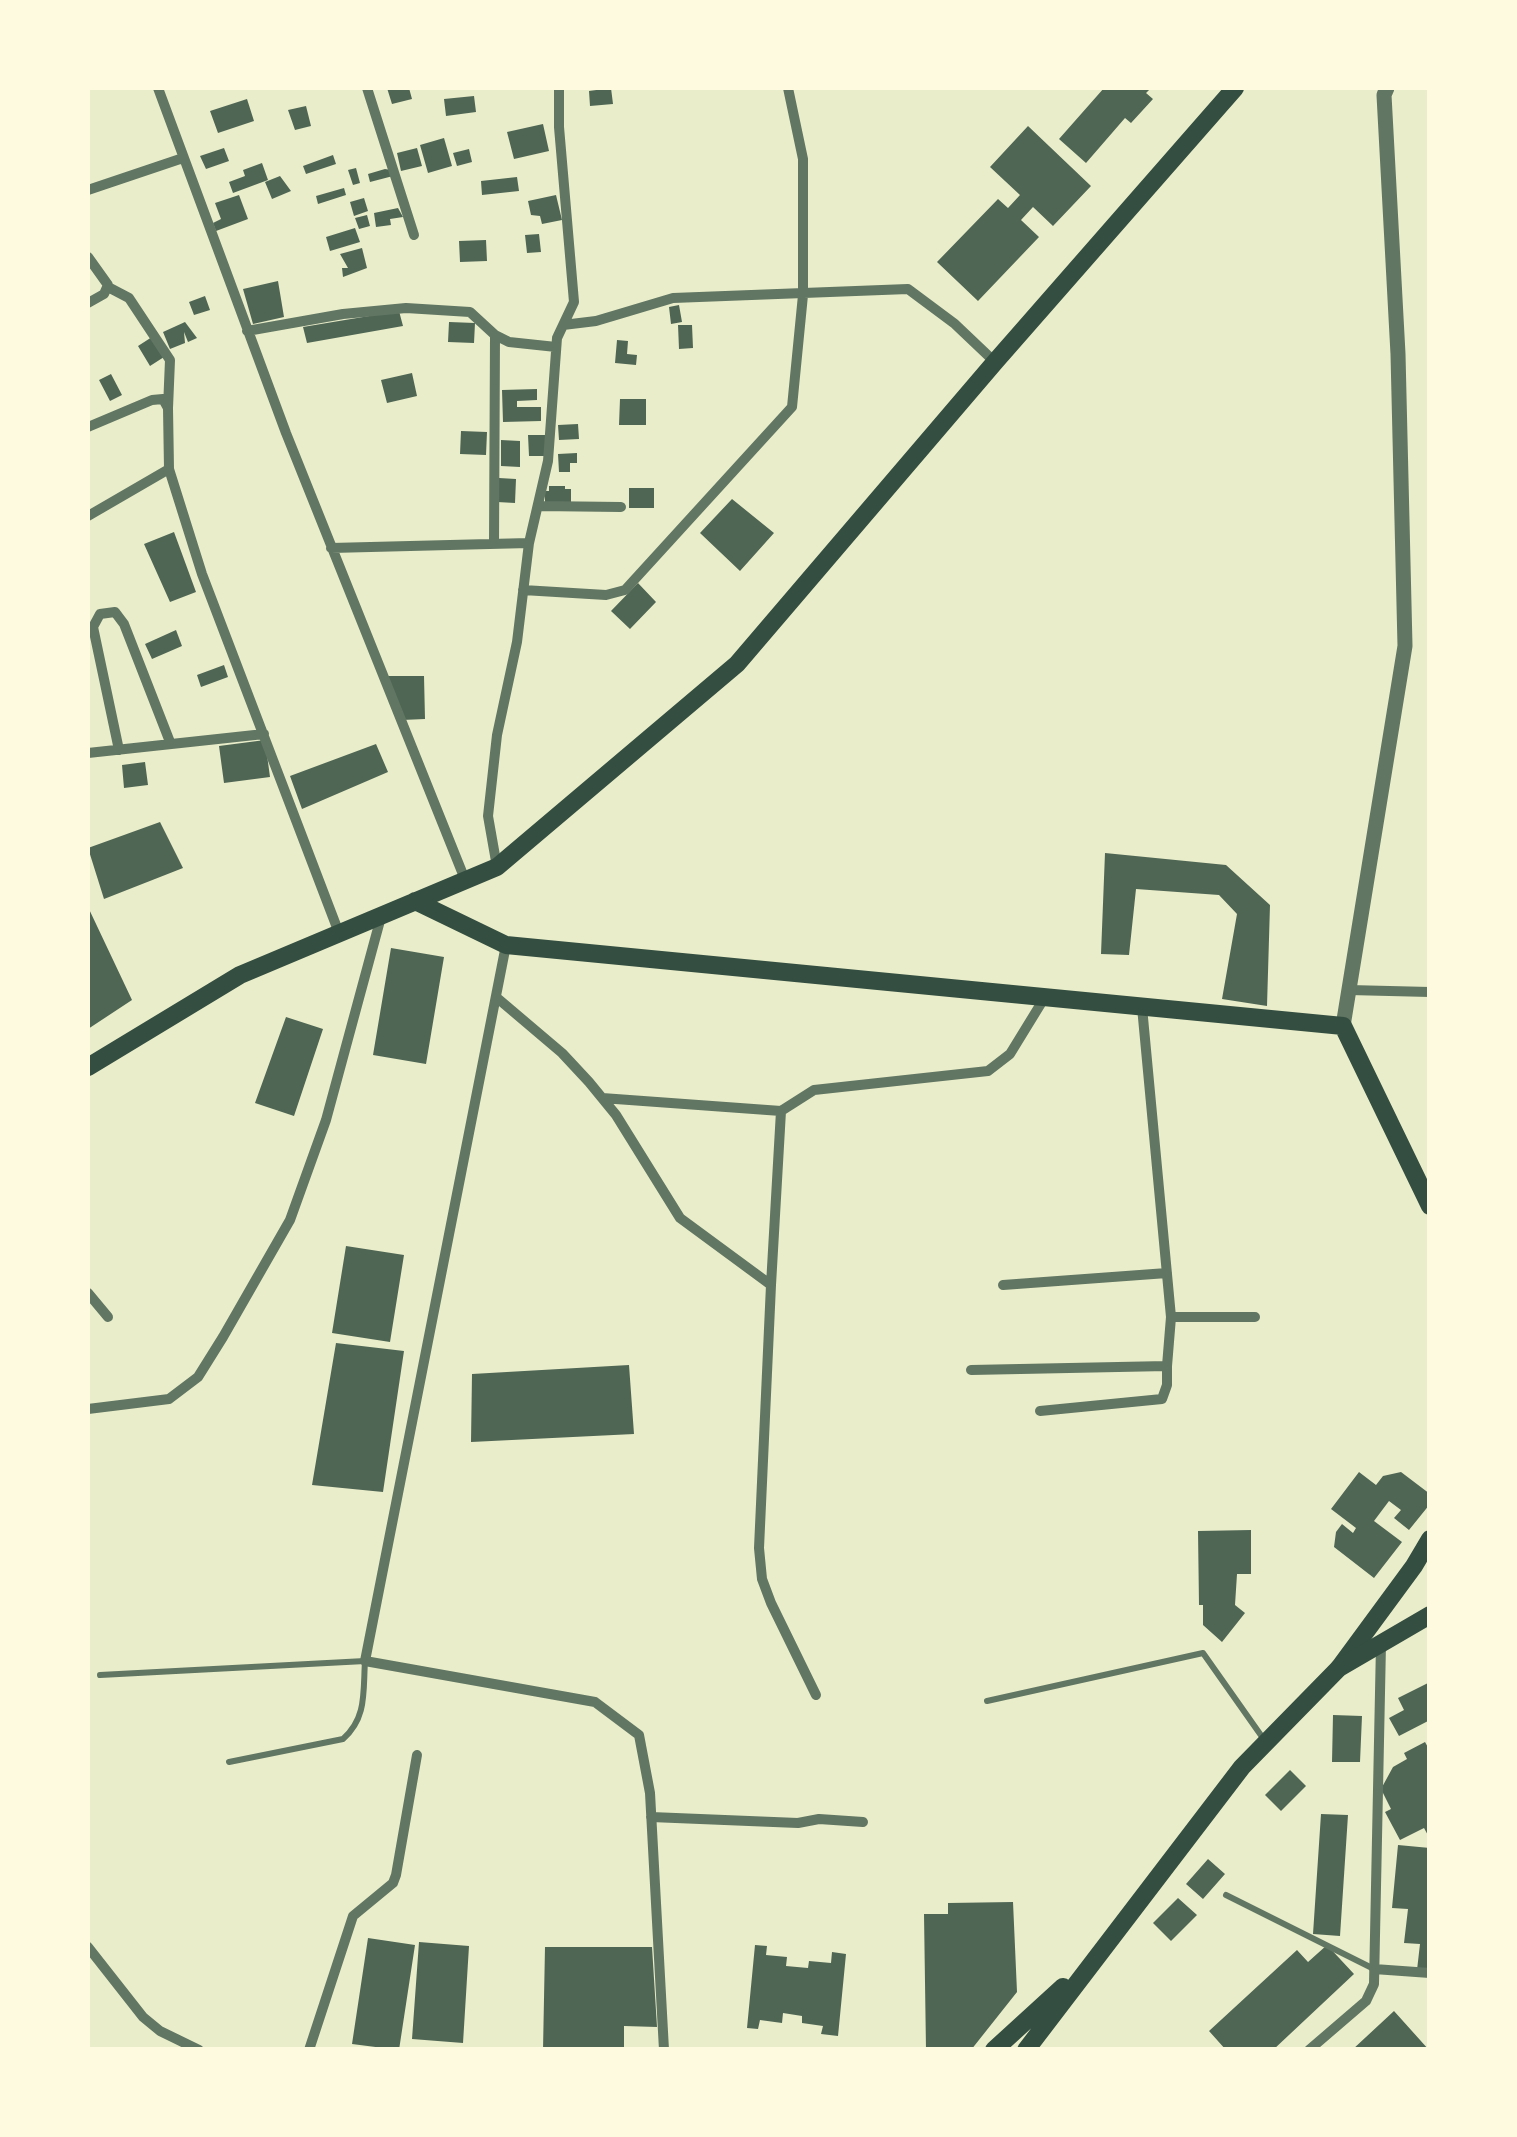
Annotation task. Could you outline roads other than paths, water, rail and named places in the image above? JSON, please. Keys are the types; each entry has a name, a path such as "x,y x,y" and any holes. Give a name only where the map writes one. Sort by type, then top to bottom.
{"main road":[{"path":"88,1067 240,975 497,867 738,664 1235,88"},
{"path":"415,902 506,945 1343,1026 1430,1206"},
{"path":"1026,2050 1242,1768 1339,1668 1430,1539"},
{"path":"1339,1668 1430,1615"},
{"path":"994,2050 1097,1956"}],"street":[{"path":"158,88 246,331 466,882"},
{"path":"367,88 414,236"},
{"path":"497,867 488,816 497,735 517,642 529,543 548,461 556,347 574,302 559,88"},
{"path":"523,590 606,596 625,590 723,478 792,407 803,295 803,159 788,88"},
{"path":"1343,1026 1405,646 1398,354 1384,96 1387,88"},
{"path":"88,190 183,158"},
{"path":"88,259 108,287 88,303"},
{"path":"108,287 129,298 170,360 169,469 202,574 339,934"},
{"path":"563,325 596,321 673,298 908,290 956,324 995,362"},
{"path":"246,331 343,314 406,308 470,312 509,342 556,347"},
{"path":"494,544 495,334"},
{"path":"88,428 152,400 162,399 168,408"},
{"path":"88,516 169,469"},
{"path":"538,506 621,507"},
{"path":"331,548 529,543"},
{"path":"119,750 93,627 100,614 107,612 115,612 124,624 170,742"},
{"path":"88,753 264,734"},
{"path":"88,1408 169,1399 198,1377 223,1337 290,1220 326,1120 382,916"},
{"path":"506,945 364,1662 595,1702 639,1736 652,1816 664,2050"},
{"path":"1349,990 1430,992"},
{"path":"496,997 562,1053 602,1098 680,1218 771,1285"},
{"path":"602,1098 781,1111 814,1090 988,1071 1010,1054 1044,998"},
{"path":"1040,1411 1162,1399 1168,1385 1172,1317 1142,1007"},
{"path":"781,1111 759,1548 762,1579 816,1695"},
{"path":"1002,1285 1167,1273"},
{"path":"88,1293 108,1317"},
{"path":"1172,1317 1255,1317"},
{"path":"971,1370 1167,1365"},
{"path":"1309,2050 1366,2001 1374,1984 1381,1644"},
{"path":"310,2050 353,1916 393,1883 396,1876 417,1755"},
{"path":"652,1816 863,1822"},
{"path":"88,1947 125,1997 160,2031 171,2050"},
{"path":"1374,1969 1430,1972"},
{"path":"160,2031 199,2050"}],"lane":[{"path":"987,1701 1202,1653 1266,1743"},
{"path":"100,1676 364,1662 358,1726 343,1739 229,1762"},
{"path":"1226,1895 1374,1969"}]}
